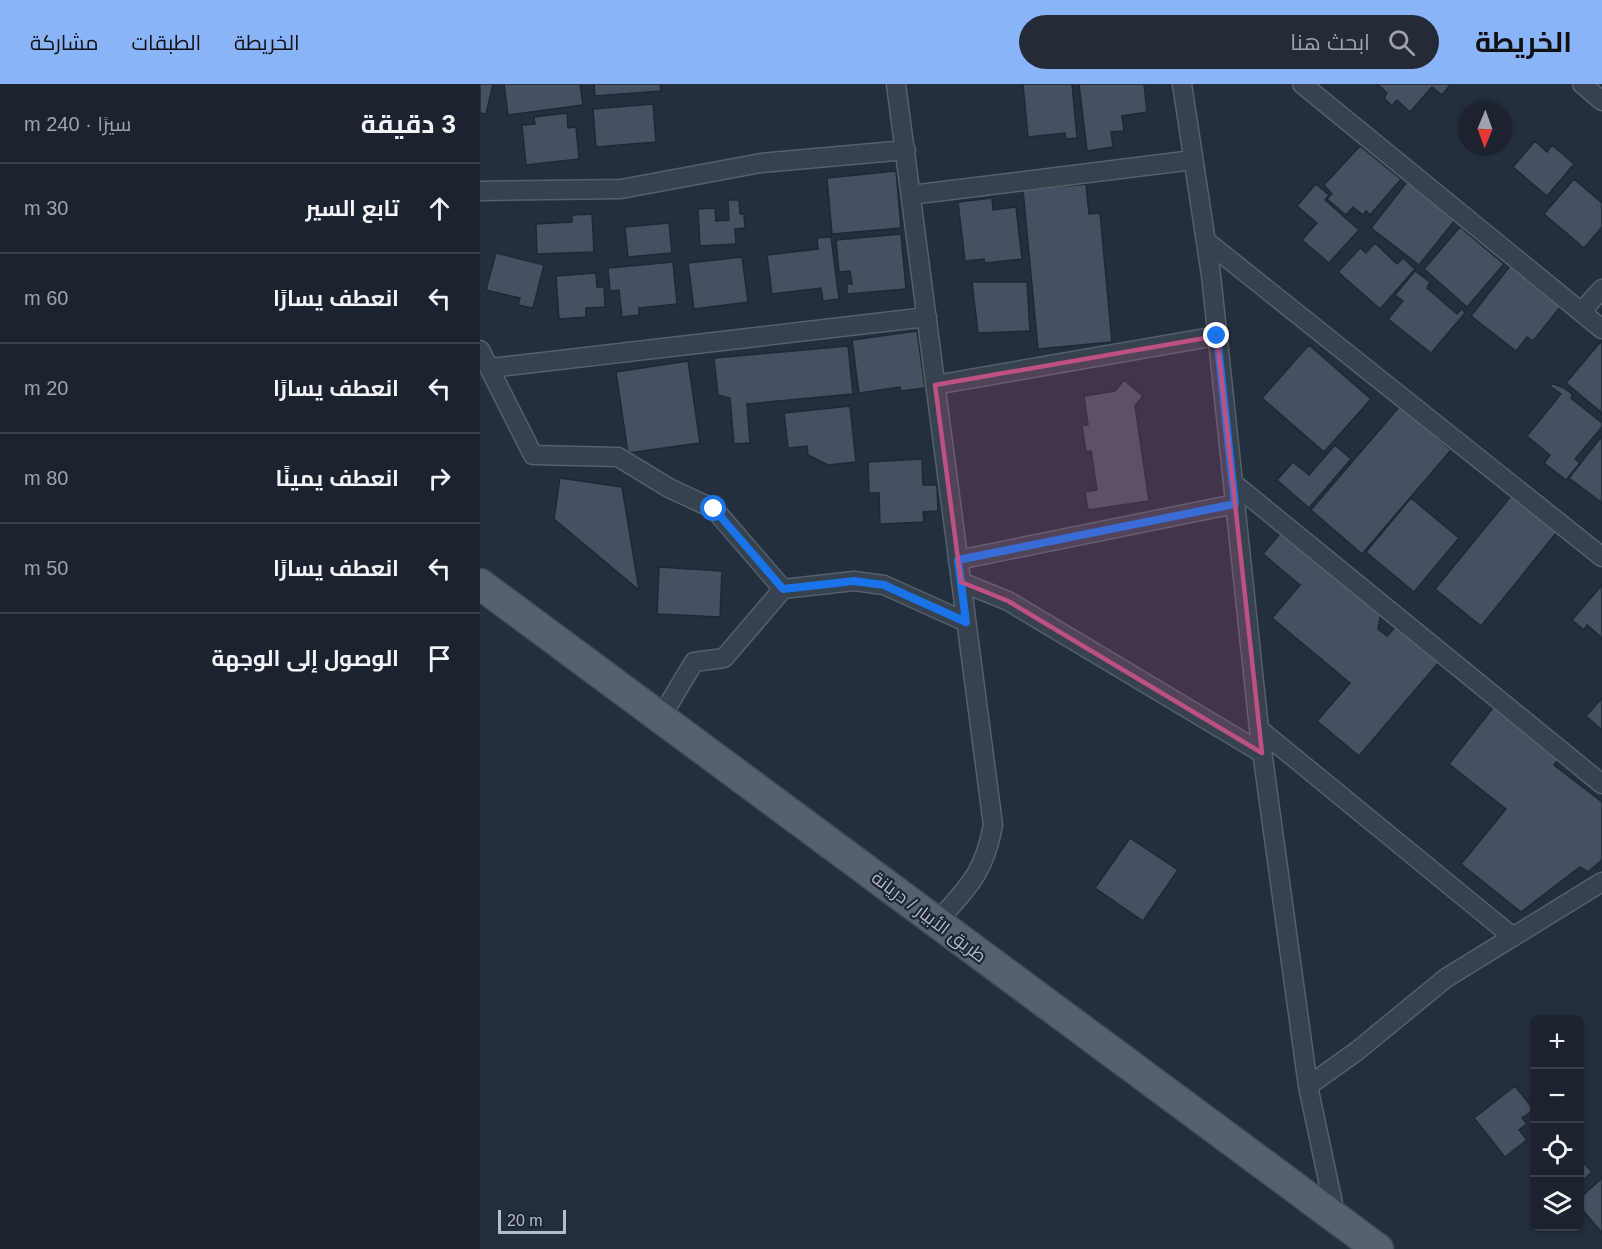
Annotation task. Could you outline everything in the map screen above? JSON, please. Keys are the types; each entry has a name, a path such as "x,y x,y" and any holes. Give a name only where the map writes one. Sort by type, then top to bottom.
{"main road":[{"name":"طريق الأبيار / دريانة","path":"480,584 1378,1249"}],"street":[{"path":"896,84 993,825 988,856 976,875 936,923"},
{"path":"1182,84 1206,241 1262,753 1308,1086 1336,1218"},
{"path":"1302,84 1602,329"},
{"path":"1582,84 1602,101"},
{"path":"480,191 621,189 761,163 906,150"},
{"path":"911,195 1193,160"},
{"path":"1206,241 1602,557"},
{"path":"1581,312 1602,289"},
{"path":"491,368 927,316"},
{"path":"935,385 1217,336"},
{"path":"480,350 533,455 618,457 669,488 714,509 783,589"},
{"path":"1233,483 1602,784"},
{"path":"958,560 1235,504"},
{"path":"661,717 694,662 724,658 783,589 854,581 884,585 966,622"},
{"path":"961,582 1008,601 1262,753"},
{"path":"1259,729 1513,937"},
{"path":"1308,1086 1357,1051 1446,978 1602,882"}],"highlighted area":[{"path":"1217,336 1262,753 1008,601 961,582 935,385"}],"building":[{"path":"480,84 493,84 486,114 480,113"},
{"path":"504,84 580,84 583,105 508,115"},
{"path":"594,84 660,84 661,91 595,96"},
{"path":"1023,84 1072,84 1077,138 1066,139 1065,133 1028,137"},
{"path":"1079,84 1144,84 1147,112 1122,116 1124,131 1111,132 1113,147 1087,151"},
{"path":"1377,84 1451,84 1442,95 1432,87 1410,112 1397,100 1392,106 1384,98 1387,93"},
{"path":"653,104 656,142 596,147 593,109"},
{"path":"567,113 568,128 576,127 579,159 526,165 522,125 535,124 534,117"},
{"path":"1535,141 1547,152 1552,145 1574,164 1547,196 1513,167"},
{"path":"1360,146 1401,179 1370,215 1366,211 1363,215 1353,207 1346,215 1327,199 1332,194 1324,185"},
{"path":"896,171 901,228 832,234 827,178"},
{"path":"1574,179 1602,203 1602,227 1584,248 1544,214"},
{"path":"1407,182 1455,220 1419,265 1371,228"},
{"path":"1086,184 1089,214 1100,213 1112,342 1038,349 1023,190"},
{"path":"1316,184 1329,195 1325,200 1359,230 1329,263 1302,240 1317,223 1297,206"},
{"path":"992,198 993,210 1016,207 1022,259 985,263 984,259 965,261 958,202"},
{"path":"728,200 739,200 740,214 744,214 745,228 735,229 736,244 700,246 698,209 715,208 716,221 729,220"},
{"path":"592,214 594,252 537,254 536,224 572,222 572,215"},
{"path":"669,223 672,253 628,257 625,227"},
{"path":"1460,227 1504,264 1467,307 1424,269"},
{"path":"901,234 906,289 847,294 847,284 852,284 850,271 839,272 836,240"},
{"path":"831,237 839,299 823,301 821,288 772,294 767,255 818,249 817,238"},
{"path":"1375,243 1397,264 1403,258 1415,269 1380,309 1338,272 1360,248 1366,253"},
{"path":"496,253 544,265 533,308 518,305 520,298 486,290"},
{"path":"742,257 748,302 694,309 688,263"},
{"path":"673,262 677,304 639,308 639,315 622,317 619,290 610,291 608,268"},
{"path":"1510,266 1561,306 1533,341 1527,337 1516,351 1471,316"},
{"path":"1415,271 1430,282 1427,288 1457,314 1462,308 1465,313 1431,353 1388,319 1403,301 1395,295"},
{"path":"596,273 597,287 604,287 605,307 586,308 586,317 559,319 556,276"},
{"path":"972,282 1027,282 1030,331 978,333"},
{"path":"917,331 925,388 901,391 900,387 859,393 852,340"},
{"path":"1602,340 1602,413 1566,383"},
{"path":"1309,345 1371,399 1324,452 1262,398"},
{"path":"848,346 853,394 747,404 750,443 734,444 730,398 718,395 714,358"},
{"path":"688,361 700,443 628,453 616,372"},
{"path":"1124,380 1143,396 1135,406 1149,501 1088,510 1085,492 1097,490 1091,451 1086,452 1082,426 1088,425 1084,396 1115,391"},
{"path":"1551,383 1564,388 1573,395 1571,398 1602,423 1602,427 1575,459 1580,463 1566,480 1544,463 1550,455 1527,436 1561,394 1550,386"},
{"path":"850,406 856,462 828,465 808,455 807,446 788,448 784,413"},
{"path":"1400,406 1451,450 1362,554 1311,510"},
{"path":"1602,436 1602,503 1569,478"},
{"path":"1335,445 1351,459 1309,508 1277,480 1293,462 1309,475"},
{"path":"922,459 923,485 937,485 938,511 923,512 924,522 880,524 879,493 869,493 868,462"},
{"path":"560,478 622,487 639,590 554,519"},
{"path":"1512,495 1557,532 1481,626 1435,589"},
{"path":"1411,498 1459,538 1414,592 1366,552"},
{"path":"1283,530 1381,612 1378,629 1387,636 1396,626 1439,662 1359,756 1317,721 1350,683 1272,618 1300,585 1263,554"},
{"path":"659,567 722,571 720,617 657,614"},
{"path":"1602,585 1602,638 1587,625 1584,630 1572,620"},
{"path":"1602,698 1602,730 1586,716"},
{"path":"1496,704 1561,756 1554,765 1602,802 1602,860 1588,872 1580,867 1521,912 1461,864 1506,809 1449,764"},
{"path":"1130,838 1178,870 1143,921 1095,888"},
{"path":"1515,1086 1530,1105 1530,1113 1522,1118 1527,1124 1519,1130 1527,1140 1505,1157 1474,1118"},
{"path":"1584,1163 1592,1172 1584,1179"},
{"path":"1602,1178 1602,1233 1584,1212 1584,1194"}],"route":[{"path":"714,509 783,589 854,581 884,585 966,622 958,560 1235,504 1217,336"}]}
